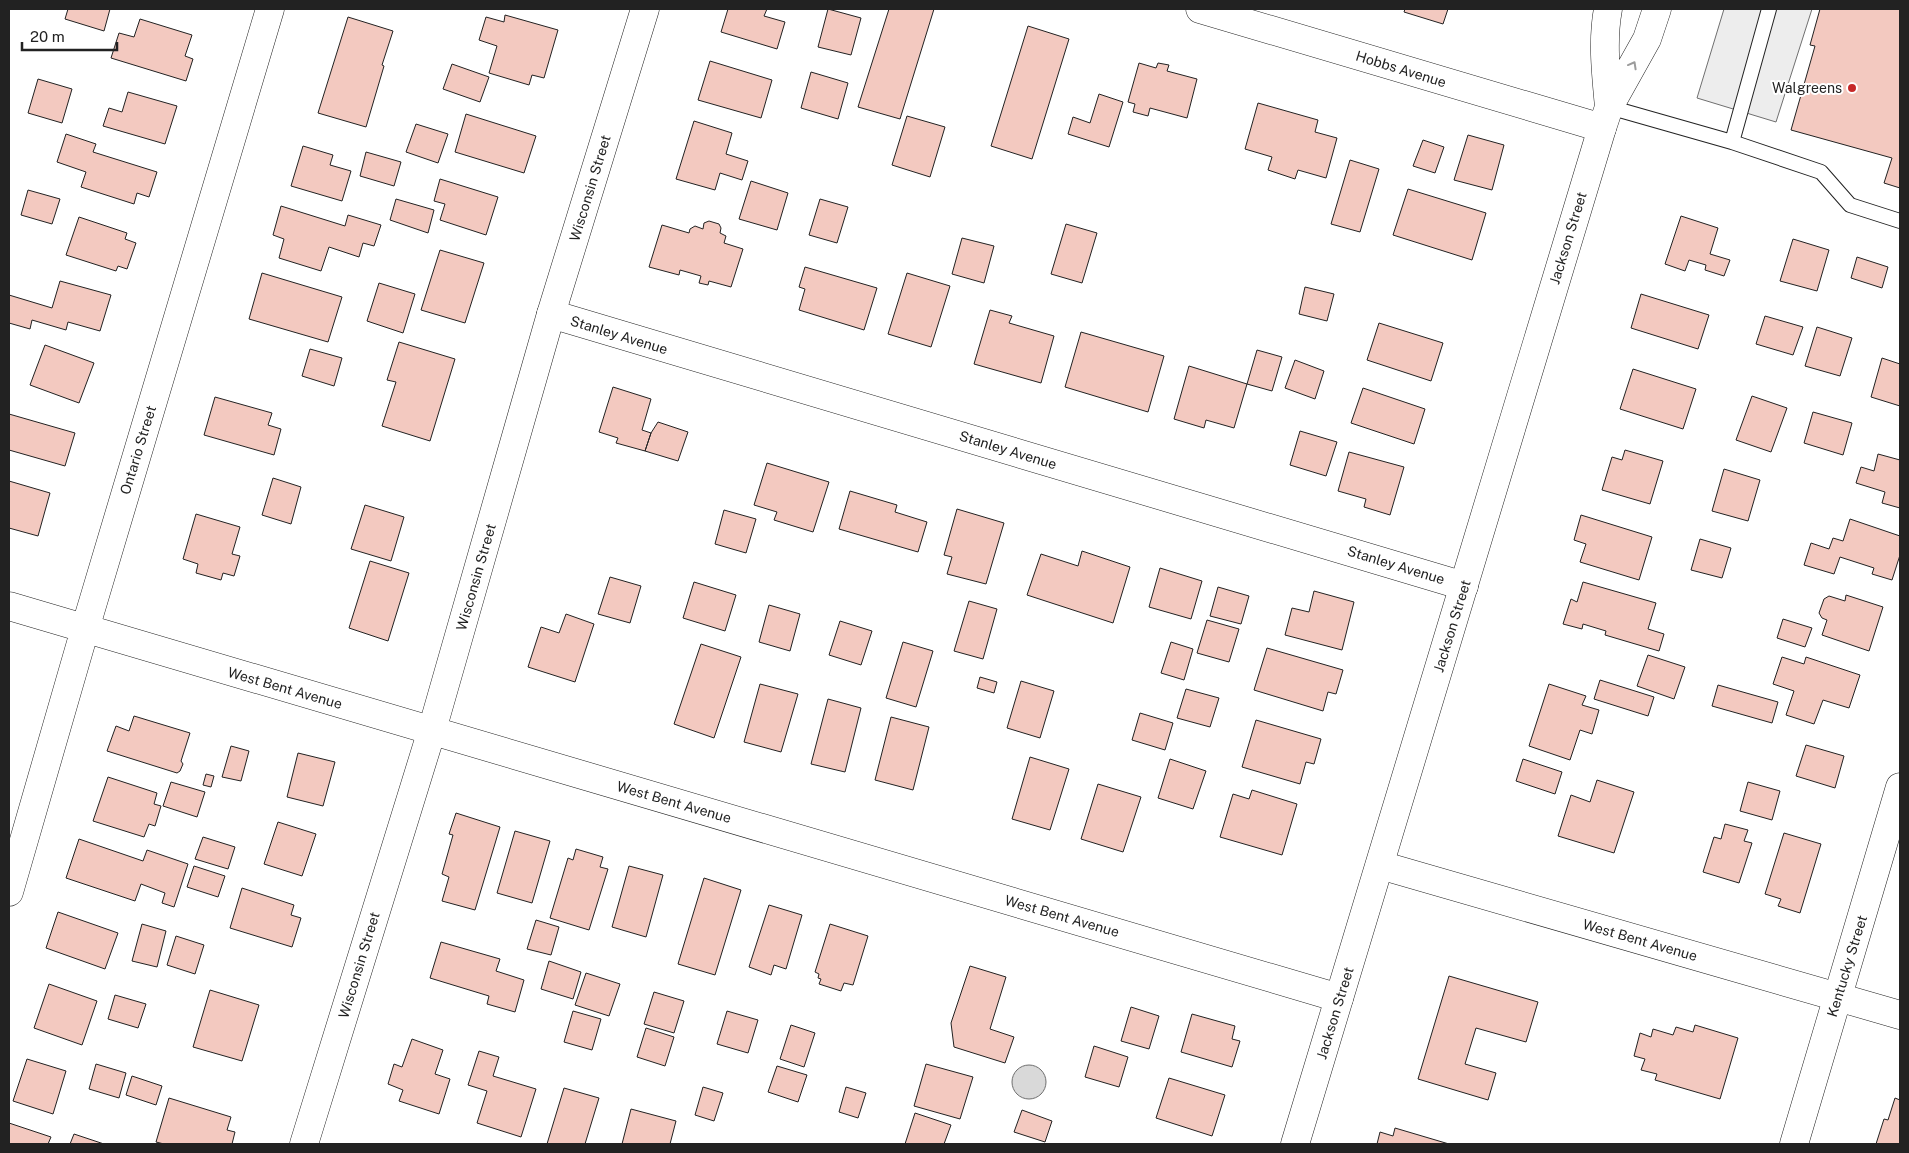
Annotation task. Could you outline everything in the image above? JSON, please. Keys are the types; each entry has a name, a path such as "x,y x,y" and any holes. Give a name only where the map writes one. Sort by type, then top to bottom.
{"street":[{"name":"Ontario Street","path":"9,892 85,629 270,9"},
{"name":"Wisconsin Street","path":"304,1144 432,730 551,314 645,9"},
{"name":"Hobbs Avenue","path":"1200,9 1605,118"},
{"name":"Jackson Street","path":"1605,118 1606,18 1608,9"},
{"name":"Jackson Street","path":"1294,1144 1605,118 1647,39 1658,9"},
{"name":"Stanley Avenue","path":"551,314 1464,586"},
{"name":"West Bent Avenue","path":"9,606 1339,998"},
{"name":"Kentucky Street","path":"1794,1144 1900,787"},
{"name":"West Bent Avenue","path":"1380,865 1900,1015"}],"lane":[{"path":"1732,142 1769,9"},
{"path":"1605,118 1732,142 1821,172 1850,205 1900,221"}],"shaded area":[{"path":"1724,9 1812,9 1776,122 1697,98"},
{"path":"1029,1065 1036,1066 1041,1070 1045,1075 1045,1089 1041,1094 1036,1098 1029,1099 1022,1098 1017,1094 1013,1089 1012,1082 1013,1075 1017,1070 1022,1066"}],"building":[{"path":"68,9 110,9 104,31 65,19"},
{"path":"728,9 767,9 764,16 785,22 777,49 721,32"},
{"path":"828,9 861,18 851,55 818,47"},
{"path":"889,9 934,9 900,119 858,107"},
{"path":"1405,9 1448,9 1443,24 1404,12"},
{"name":"Walgreens","path":"1820,9 1900,9 1900,188 1884,183 1892,158 1791,130 1815,46 1810,45"},
{"path":"505,15 558,30 544,78 532,75 529,85 489,73 497,46 479,40 486,17 504,22"},
{"path":"348,17 393,31 366,127 318,113"},
{"path":"140,19 192,35 185,56 193,59 186,81 111,58 119,33 134,37"},
{"path":"1028,26 1069,39 1032,159 991,146"},
{"path":"710,61 772,80 761,118 698,100"},
{"path":"1139,63 1156,68 1158,63 1169,65 1167,71 1197,79 1187,118 1150,108 1148,116 1133,112 1135,104 1128,102"},
{"path":"452,64 489,77 480,102 443,89"},
{"path":"811,72 848,83 838,119 801,108"},
{"path":"38,79 72,89 62,123 28,113"},
{"path":"128,92 177,106 165,144 103,126 109,108 122,112"},
{"path":"1099,94 1123,102 1109,147 1068,134 1073,117 1090,123"},
{"path":"1258,103 1318,120 1315,132 1337,138 1326,178 1298,170 1295,179 1268,170 1272,157 1245,149"},
{"path":"466,114 536,136 524,173 455,152"},
{"path":"907,116 945,127 930,177 892,165"},
{"path":"694,121 732,133 726,154 748,161 742,180 720,173 715,190 676,179"},
{"path":"416,124 448,134 438,163 406,152"},
{"path":"66,134 96,144 93,152 157,172 149,197 137,193 134,204 81,187 86,172 57,162"},
{"path":"1468,135 1504,145 1492,190 1454,180"},
{"path":"1423,140 1444,147 1435,173 1413,166"},
{"path":"303,146 333,155 330,165 351,171 342,201 291,186"},
{"path":"366,152 401,162 394,186 360,176"},
{"path":"1350,160 1379,169 1360,232 1331,224"},
{"path":"440,179 498,197 486,235 440,220 445,204 434,201"},
{"path":"751,181 788,193 777,230 739,219"},
{"path":"1408,189 1486,213 1472,260 1393,235"},
{"path":"28,190 60,199 52,224 21,215"},
{"path":"396,199 434,210 428,233 390,220"},
{"path":"820,199 848,207 837,243 809,235"},
{"path":"281,206 345,226 348,215 381,225 374,246 363,243 359,257 329,247 321,271 279,258 284,239 273,235"},
{"path":"1681,216 1718,228 1710,254 1730,260 1724,276 1705,270 1706,265 1689,260 1685,271 1665,264"},
{"path":"79,217 127,233 125,239 136,243 127,269 118,266 116,271 66,255"},
{"path":"709,221 719,224 721,228 720,233 726,236 724,243 743,249 731,287 709,281 708,285 699,283 701,276 680,270 679,275 649,267 662,225 689,233 690,229 695,226 703,229 704,223"},
{"path":"1066,224 1097,233 1082,283 1051,274"},
{"path":"962,238 994,246 984,283 952,274"},
{"path":"1793,239 1829,250 1817,291 1780,281"},
{"path":"440,250 484,263 465,323 421,310"},
{"path":"1857,257 1888,267 1882,288 1851,278"},
{"path":"805,267 877,288 864,330 799,310 805,289 799,287"},
{"path":"262,273 342,297 328,342 249,319"},
{"path":"907,273 950,286 931,347 888,334"},
{"path":"60,281 111,295 100,331 68,322 66,330 32,320 30,329 9,323 9,295 52,308"},
{"path":"379,283 415,294 403,333 367,321"},
{"path":"1305,287 1334,294 1327,321 1299,314"},
{"path":"1641,294 1709,315 1698,349 1631,328"},
{"path":"990,310 1012,316 1009,323 1054,336 1041,383 974,364"},
{"path":"1765,316 1803,327 1793,355 1756,344"},
{"path":"1379,323 1443,343 1431,381 1367,360"},
{"path":"1817,327 1852,338 1840,376 1805,366"},
{"path":"1081,332 1164,356 1148,412 1065,387"},
{"path":"399,342 455,359 430,441 382,426 396,382 387,380"},
{"path":"45,345 94,363 79,403 30,385"},
{"path":"310,349 342,358 334,386 302,376"},
{"path":"1257,350 1282,357 1272,391 1247,384"},
{"path":"1882,358 1900,364 1900,406 1871,397"},
{"path":"1295,360 1324,371 1315,399 1285,388"},
{"path":"1189,366 1247,384 1234,428 1206,420 1204,428 1174,419"},
{"path":"1633,369 1696,389 1683,429 1620,409"},
{"path":"613,387 651,399 642,430 651,433 645,451 616,443 618,438 599,432"},
{"path":"1363,388 1425,409 1414,444 1351,423"},
{"path":"1752,396 1787,408 1771,452 1736,440"},
{"path":"215,397 272,413 268,425 281,429 274,455 204,435"},
{"path":"1813,412 1852,423 1843,455 1804,443"},
{"path":"9,414 75,433 65,466 9,450"},
{"path":"658,422 688,432 678,461 645,451 651,433"},
{"path":"1300,431 1337,442 1326,476 1290,465"},
{"path":"1625,450 1663,461 1650,504 1602,490 1612,457 1622,460"},
{"path":"1349,452 1404,467 1390,515 1364,507 1366,499 1338,491"},
{"path":"1878,454 1900,460 1900,508 1882,503 1885,492 1856,483 1861,467 1874,471"},
{"path":"767,463 829,482 813,532 774,520 777,512 754,505"},
{"path":"1724,469 1760,480 1748,521 1712,511"},
{"path":"273,478 301,487 291,524 262,515"},
{"path":"9,481 50,493 38,536 9,528"},
{"path":"850,491 897,505 895,512 927,522 918,552 839,529"},
{"path":"365,505 404,517 391,561 351,549"},
{"path":"957,509 1004,523 986,584 947,574 952,557 944,555"},
{"path":"724,510 756,519 746,553 715,544"},
{"path":"196,514 240,527 232,554 240,556 234,576 223,573 221,580 196,573 198,564 183,559"},
{"path":"1581,515 1652,537 1639,580 1580,562 1586,544 1574,540"},
{"path":"1850,519 1900,536 1900,555 1892,580 1872,574 1874,568 1840,557 1834,574 1804,565 1811,543 1829,549 1833,538 1843,541"},
{"path":"1700,539 1731,548 1722,578 1691,570"},
{"path":"1082,551 1130,567 1113,623 1027,595 1041,554 1078,566"},
{"path":"370,561 409,573 388,641 349,628"},
{"path":"1160,568 1202,581 1191,619 1149,607"},
{"path":"610,577 641,586 630,623 598,614"},
{"path":"694,582 736,595 725,631 683,618"},
{"path":"1583,582 1656,603 1648,629 1664,634 1659,651 1605,635 1606,631 1583,624 1582,629 1563,624 1571,599 1577,602"},
{"path":"1218,587 1249,596 1241,624 1210,616"},
{"path":"1314,591 1354,602 1342,650 1285,635 1292,608 1309,612"},
{"path":"1846,595 1883,607 1869,651 1822,635 1827,620 1822,618 1819,613 1824,599 1829,596 1845,601"},
{"path":"969,601 997,609 983,659 954,651"},
{"path":"769,605 800,614 790,651 759,642"},
{"path":"566,614 594,624 575,682 528,667 541,627 559,633"},
{"path":"1783,619 1812,628 1805,647 1777,638"},
{"path":"1207,620 1239,629 1229,662 1197,653"},
{"path":"840,621 872,631 861,665 829,655"},
{"path":"903,642 933,651 916,707 886,698"},
{"path":"1171,642 1193,649 1184,680 1161,673"},
{"path":"701,644 741,657 714,738 674,724"},
{"path":"1267,648 1343,670 1336,694 1328,692 1323,711 1254,690"},
{"path":"1648,655 1685,667 1674,699 1637,686"},
{"path":"1782,657 1804,664 1806,657 1860,675 1849,708 1823,700 1814,724 1786,715 1794,691 1773,684"},
{"path":"980,677 997,682 994,693 977,688"},
{"path":"1600,680 1654,697 1648,716 1594,699"},
{"path":"1021,681 1054,691 1040,738 1007,728"},
{"path":"760,684 798,694 781,752 744,742"},
{"path":"1549,684 1586,696 1582,705 1599,710 1592,734 1580,730 1570,760 1529,746"},
{"path":"1718,685 1778,702 1772,723 1712,706"},
{"path":"1186,689 1219,698 1210,727 1177,718"},
{"path":"828,699 861,708 845,772 811,764"},
{"path":"1140,713 1173,723 1165,750 1132,740"},
{"path":"134,716 190,733 181,761 183,764 180,771 177,773 107,751 116,726 129,731"},
{"path":"891,717 929,727 913,790 875,780"},
{"path":"1256,720 1321,739 1314,764 1306,762 1300,784 1242,767"},
{"path":"1806,745 1844,756 1835,788 1796,776"},
{"path":"231,746 249,751 241,781 222,777"},
{"path":"298,753 335,762 323,806 287,797"},
{"path":"1030,757 1069,769 1050,830 1012,819"},
{"path":"1170,759 1206,771 1193,809 1158,798"},
{"path":"1523,759 1562,772 1555,794 1516,781"},
{"path":"206,774 214,776 211,787 203,785"},
{"path":"108,777 157,793 154,804 161,806 155,826 149,824 144,837 93,821"},
{"path":"1597,780 1634,792 1614,853 1558,836 1571,795 1590,802"},
{"path":"171,782 205,792 197,817 163,806"},
{"path":"1748,782 1780,791 1772,820 1740,811"},
{"path":"1098,784 1141,797 1123,852 1081,839"},
{"path":"1252,790 1297,804 1282,855 1220,837 1233,794 1249,799"},
{"path":"456,813 500,827 475,910 442,901 449,877 442,874 453,835 449,834"},
{"path":"278,822 316,834 302,876 264,864"},
{"path":"1725,824 1748,830 1744,841 1752,843 1739,883 1703,872 1714,837 1721,839"},
{"path":"515,831 550,841 532,903 497,893"},
{"path":"1784,833 1821,844 1800,913 1778,906 1781,899 1765,894"},
{"path":"203,837 235,847 228,869 195,859"},
{"path":"79,839 143,861 147,850 188,864 174,907 162,903 165,893 141,884 135,901 66,878"},
{"path":"576,849 603,857 600,867 608,869 589,930 550,918 568,858 573,860"},
{"path":"194,866 225,876 218,897 187,887"},
{"path":"629,866 663,875 646,937 612,927"},
{"path":"704,878 741,890 715,975 678,964"},
{"path":"242,888 294,905 291,915 301,918 292,947 230,928"},
{"path":"769,905 802,915 786,969 774,965 771,975 749,967"},
{"path":"58,912 118,933 105,969 46,948"},
{"path":"536,920 559,927 551,955 527,949"},
{"path":"142,924 166,931 157,967 132,961"},
{"path":"830,924 868,936 853,985 844,983 841,991 819,984 821,979 818,978 819,974 815,972"},
{"path":"176,936 204,945 195,974 167,965"},
{"path":"441,942 500,959 496,971 524,980 515,1012 487,1004 489,996 430,978"},
{"path":"549,961 581,972 573,999 541,989"},
{"path":"970,966 1006,977 990,1029 1014,1037 1005,1063 954,1047 951,1023"},
{"path":"586,973 620,984 609,1016 575,1005"},
{"path":"1449,976 1538,1002 1526,1042 1476,1028 1465,1064 1496,1073 1488,1100 1418,1079"},
{"path":"49,984 97,1001 82,1045 34,1028"},
{"path":"210,990 259,1005 242,1061 193,1047"},
{"path":"654,992 684,1001 674,1033 644,1024"},
{"path":"115,995 146,1004 138,1028 108,1019"},
{"path":"1131,1007 1159,1016 1149,1049 1121,1041"},
{"path":"573,1011 601,1019 592,1050 564,1042"},
{"path":"727,1011 758,1020 748,1053 717,1044"},
{"path":"1192,1014 1235,1026 1232,1039 1240,1041 1232,1067 1181,1052"},
{"path":"791,1025 815,1033 804,1067 780,1059"},
{"path":"1695,1025 1738,1038 1720,1099 1655,1080 1657,1074 1641,1070 1645,1059 1634,1056 1640,1033 1651,1037 1653,1029 1673,1035 1676,1027 1693,1032"},
{"path":"646,1028 674,1037 665,1066 637,1057"},
{"path":"412,1039 443,1050 435,1074 450,1079 439,1114 399,1101 403,1090 388,1084 394,1064 402,1067"},
{"path":"1094,1046 1128,1057 1119,1087 1085,1077"},
{"path":"479,1051 499,1057 493,1076 536,1089 521,1137 477,1123 487,1091 468,1085"},
{"path":"27,1059 66,1071 53,1114 13,1101"},
{"path":"96,1064 126,1073 119,1098 89,1089"},
{"path":"926,1064 973,1077 960,1119 914,1106"},
{"path":"777,1066 807,1075 798,1102 768,1092"},
{"path":"132,1076 162,1086 156,1105 126,1095"},
{"path":"1169,1078 1225,1095 1212,1136 1156,1118"},
{"path":"703,1087 723,1093 714,1121 695,1115"},
{"path":"846,1087 866,1093 858,1118 839,1112"},
{"path":"564,1088 599,1098 585,1144 547,1144"},
{"path":"169,1098 231,1117 227,1130 235,1132 232,1144 164,1144 156,1142"},
{"path":"1895,1098 1900,1100 1900,1144 1876,1144 1884,1119 1888,1120"},
{"path":"631,1109 676,1121 670,1144 622,1144"},
{"path":"1022,1110 1052,1121 1045,1142 1014,1132"},
{"path":"915,1113 951,1125 944,1144 905,1144"},
{"path":"9,1123 51,1137 48,1144 9,1144"},
{"path":"1395,1128 1449,1144 1377,1144 1380,1132 1393,1136"},
{"path":"74,1134 104,1144 70,1144"}],"place":[{"name":"Walgreens","path":"1852,88"}]}
